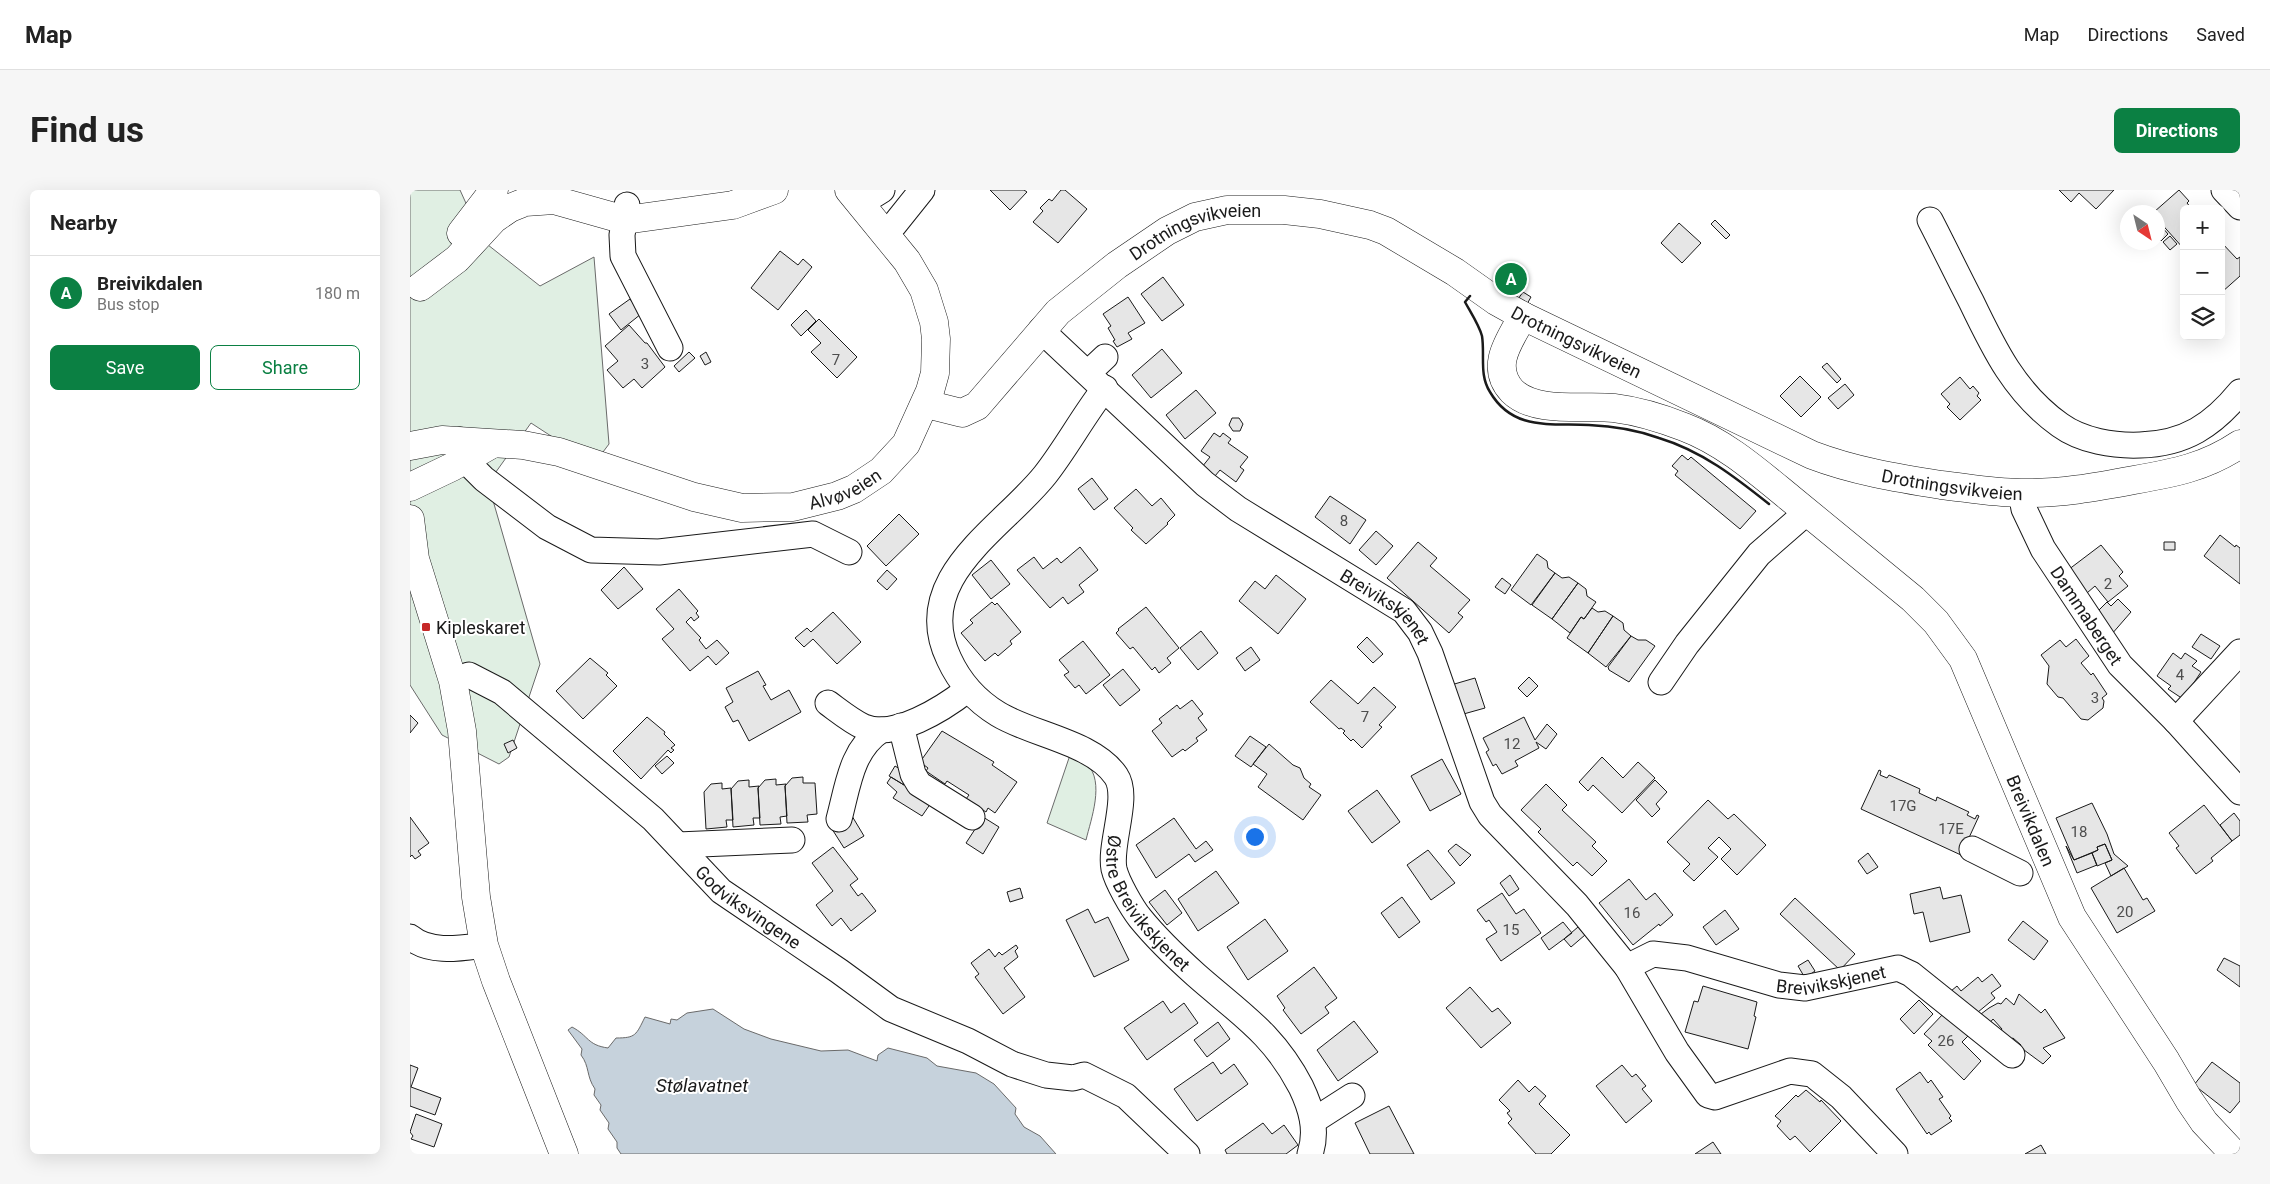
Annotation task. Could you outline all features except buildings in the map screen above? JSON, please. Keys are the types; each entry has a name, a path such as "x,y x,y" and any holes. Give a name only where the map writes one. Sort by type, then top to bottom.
{"main road":[{"path":"594,190 626,212"},
{"path":"701,208 732,190"},
{"path":"415,293 457,259 475,227 494,219 503,194 525,202 554,200 626,212 662,214 733,205 774,190"},
{"name":"Alvøveien","path":"410,446 442,440 462,450 492,444 523,444 559,452 694,497 742,508 793,507 837,496 854,489 881,472 906,444 926,404 935,373 936,339 934,322 924,290 908,261 884,232 864,194"},
{"name":"Drotningsvikveien","path":"926,404 962,413 978,406 1058,312 1110,271 1167,231 1195,217 1227,210 1284,210 1320,214 1370,225 1386,231 1455,272 1496,301 1524,316 1648,378 1833,463 1899,479 1989,492 2051,492 2114,484 2187,470 2207,464 2240,444"},
{"name":"Breivikdalen","path":"1524,316 1503,353 1502,369 1506,382 1524,400 1541,406 1590,406 1616,409 1664,420 1686,428 1735,455 1913,599 1936,622 1963,659 2072,917 2204,1122 2234,1154"},
{"path":"410,487 462,450"},
{"path":"410,519 415,559 453,681 462,731 476,897 484,945 496,981 564,1154"}],"street":[{"path":"884,232 894,224 922,190"},
{"path":"2224,190 2240,207"},
{"path":"626,212 622,235 623,256 670,348"},
{"path":"1930,220 2004,367 2025,393 2061,426 2087,438 2114,444 2146,445 2191,434 2208,425 2226,409 2240,392"},
{"name":"Breivikskjenet","path":"1041,330 1099,373 1157,440 1225,499 1404,611 1420,632 1430,653 1482,802 1490,816 1577,905 1627,967 1677,1052 1708,1095 1715,1097 1790,1071 1812,1074 1841,1096 1895,1154"},
{"name":"Østre Breivikskjenet","path":"1099,373 1045,474 1014,510 962,560 947,583 940,606 939,625 943,647 967,690 986,707 1015,724 1084,751 1101,761 1116,777 1122,792 1118,812 1114,869 1137,915 1162,944 1270,1039 1289,1065 1310,1106 1313,1121 1313,1144 1310,1154"},
{"name":"Alvøveien","path":"462,450 484,479 547,527 590,550 659,552 813,534 849,552"},
{"name":"Dammaberget","path":"2021,493 2024,509 2043,549 2120,665 2176,721 2240,792"},
{"path":"1661,682 1687,644 1759,554 1806,512"},
{"path":"2176,721 2240,652"},
{"name":"Godviksvingene","path":"453,681 469,675 502,692 653,819 722,891 891,1009 968,1042 1012,1064 1046,1075 1073,1078 1084,1075 1126,1096 1187,1154"},
{"path":"839,819 853,765 860,750 870,738 891,728 931,714 967,690"},
{"path":"828,703 864,727 891,728"},
{"path":"891,728 919,784 972,818"},
{"path":"678,845 792,840"},
{"path":"1972,849 2020,873"},
{"path":"410,937 425,946 440,948 484,945"},
{"name":"Breivikskjenet","path":"1627,967 1654,954 1687,958 1779,985 1805,988 1898,968 1911,974 2012,1054"},
{"path":"1313,1121 1352,1096"}],"green space":[{"path":"410,190 460,190 483,241 540,286 594,257 609,444 594,464 531,423 488,483 540,664 509,757 499,764 442,735 410,685"},
{"path":"1070,755 1087,764 1095,781 1095,801 1086,840 1047,823"}],"water":[{"name":"Stølavatnet","path":"713,1009 744,1029 771,1039 821,1051 848,1050 877,1061 878,1055 888,1048 927,1058 937,1066 976,1073 994,1084 1016,1108 1015,1114 1024,1127 1040,1136 1056,1154 621,1154 617,1148 617,1142 608,1129 609,1123 600,1110 601,1105 594,1095 595,1089 581,1055 582,1049 568,1030 572,1027 596,1045 608,1048 616,1038 635,1034 645,1017 670,1024 671,1019 677,1020 687,1013"}],"wall":[{"path":"1470,296 1465,302 1482,336 1483,372 1487,385 1499,405 1510,413 1521,419 1547,424 1624,429 1675,443 1704,457 1744,484 1769,504"}],"place":[{"name":"Breivikdalen","path":"1511,279"},
{"name":"Kipleskaret","path":"426,627"}]}
